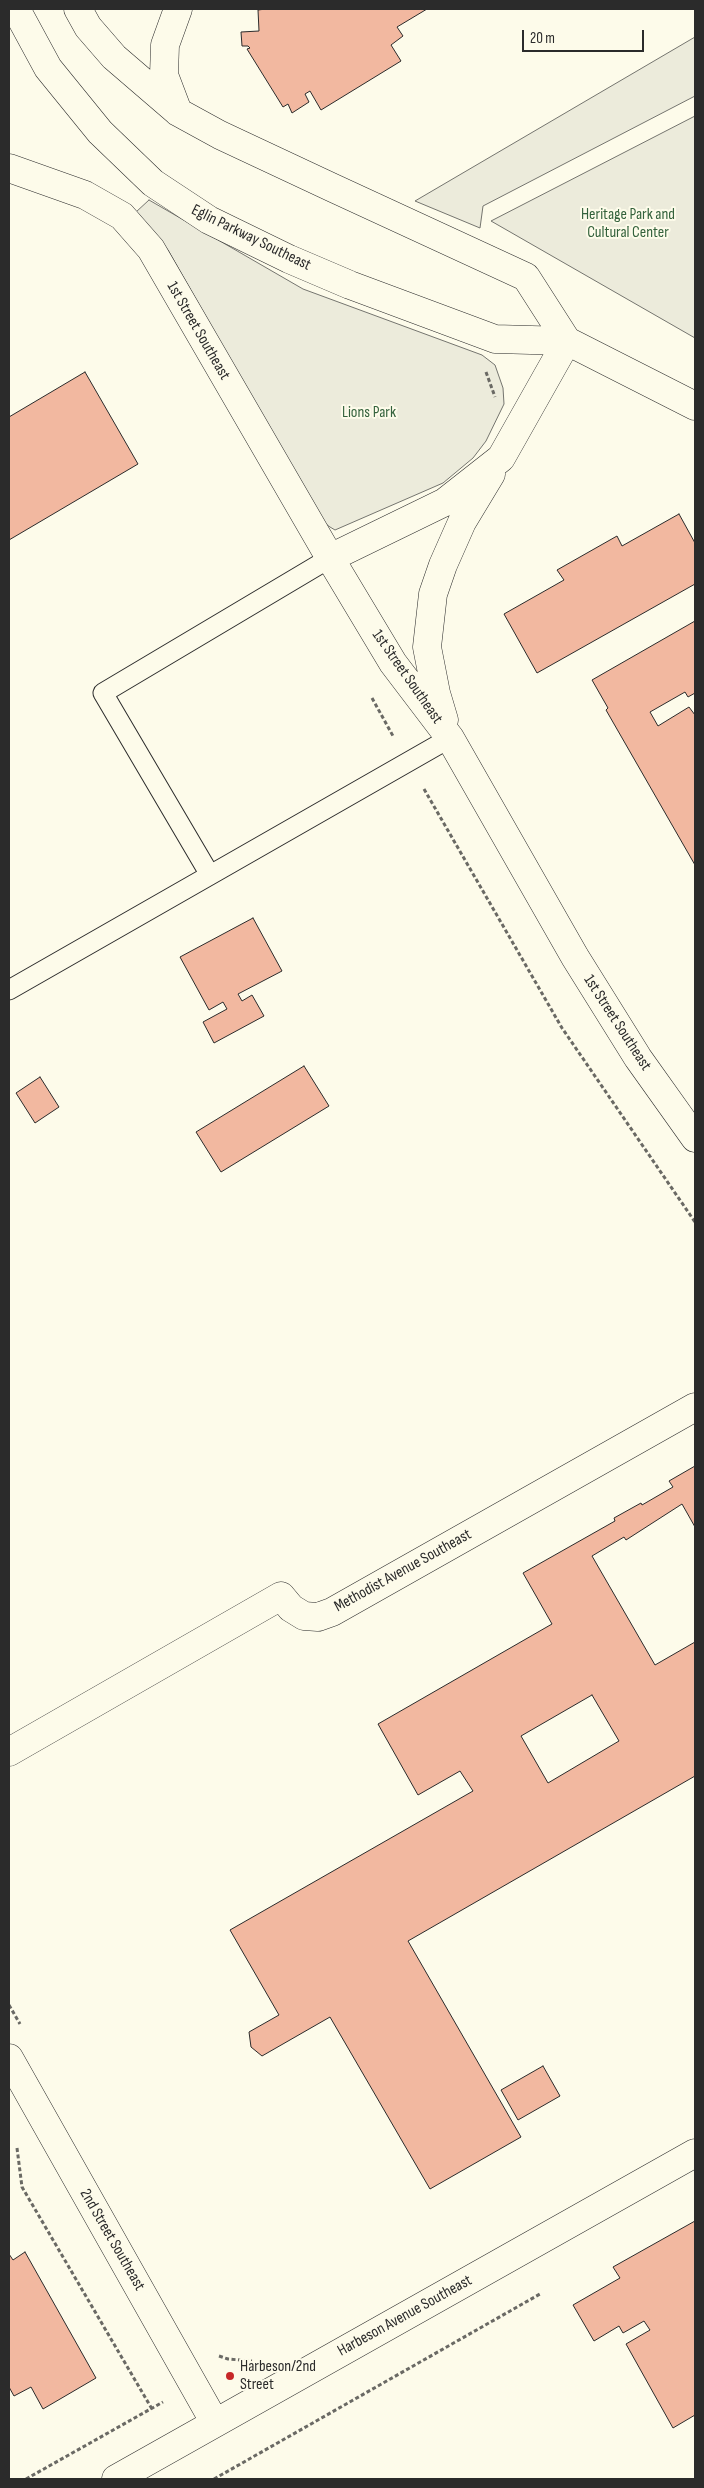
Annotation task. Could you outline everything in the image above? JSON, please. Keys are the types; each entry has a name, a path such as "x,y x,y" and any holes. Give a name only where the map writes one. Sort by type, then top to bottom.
{"main road":[{"name":"Eglin Parkway Southeast","path":"16,9 48,68 100,132 153,183 209,220 289,259 350,285 495,339 567,341 695,406"},
{"path":"78,9 88,27 114,57 178,112 220,135 526,276 567,341 501,458 462,522 443,565 433,594 427,647 436,693 450,738"},
{"path":"178,9 174,14 165,45 164,75 178,112"},
{"name":"1st Street Southeast","path":"9,168 85,195 122,216 151,249 393,663 450,738 575,957 638,1058 695,1138"},
{"path":"330,558 445,502 501,458"},
{"name":"Methodist Avenue Southeast","path":"9,1752 281,1596 290,1608 304,1616 318,1617 332,1612 695,1407"},
{"name":"2nd Street Southeast","path":"9,2058 215,2423"},
{"name":"Harbeson Avenue Southeast","path":"116,2479 147,2472 215,2423 695,2153"}],"lane":[{"path":"210,875 102,693 330,558"},
{"path":"9,990 450,738"}],"path":[{"path":"486,372 495,397 493,404"},
{"path":"9,2005 24,2031"},
{"path":"16,2142 22,2187 152,2408"},
{"path":"214,2479 540,2294"},
{"path":"212,2352 228,2359 253,2361 260,2357"},
{"path":"26,2479 194,2384 220,2356"}],"green space":[{"path":"695,37 695,96 483,206 480,228 415,201"},
{"name":"Heritage Park and Cultural Center","path":"695,116 695,338 491,221"},
{"name":"Lions Park","path":"149,200 303,289 482,355 495,365 503,388 504,404 486,441 473,458 443,483 335,530 330,527 322,521 168,250 136,212"}],"building":[{"path":"427,9 397,27 403,36 391,45 401,61 321,110 310,91 305,94 309,102 292,113 288,104 283,107 247,49 250,48 242,46 241,32 259,31 258,10"},
{"path":"85,372 138,464 9,540 9,417"},
{"path":"679,514 695,543 695,584 537,673 504,614 564,580 557,570 617,536 622,546"},
{"path":"695,621 695,693 688,697 685,692 650,712 658,726 689,707 695,715 695,865 606,710 608,708 592,680"},
{"path":"253,918 282,971 238,994 242,1001 252,995 264,1016 214,1043 203,1022 227,1009 223,1002 209,1010 180,957"},
{"path":"304,1066 329,1106 221,1172 196,1132"},
{"path":"40,1077 59,1107 35,1123 16,1093"},
{"path":"695,1466 695,1527 682,1504 626,1540 624,1537 592,1556 655,1665 695,1642 695,1776 408,1941 521,2137 430,2189 330,2017 262,2056 251,2047 249,2032 279,2015 230,1930 473,1791 460,1771 418,1795 378,1724 552,1624 523,1573 615,1521 614,1518 641,1503 642,1505 673,1487 669,1481","holes":["592,1695 619,1741 548,1783 521,1736"]},
{"path":"543,2066 560,2096 518,2120 501,2090"},
{"path":"695,2221 695,2415 673,2428 626,2344 650,2330 644,2321 623,2333 619,2326 594,2341 573,2305 620,2278 613,2267"},
{"path":"25,2252 96,2378 43,2409 31,2387 14,2396 9,2387 9,2254 13,2260"}],"place":[{"name":"Harbeson/2nd Street","path":"230,2376"}]}
